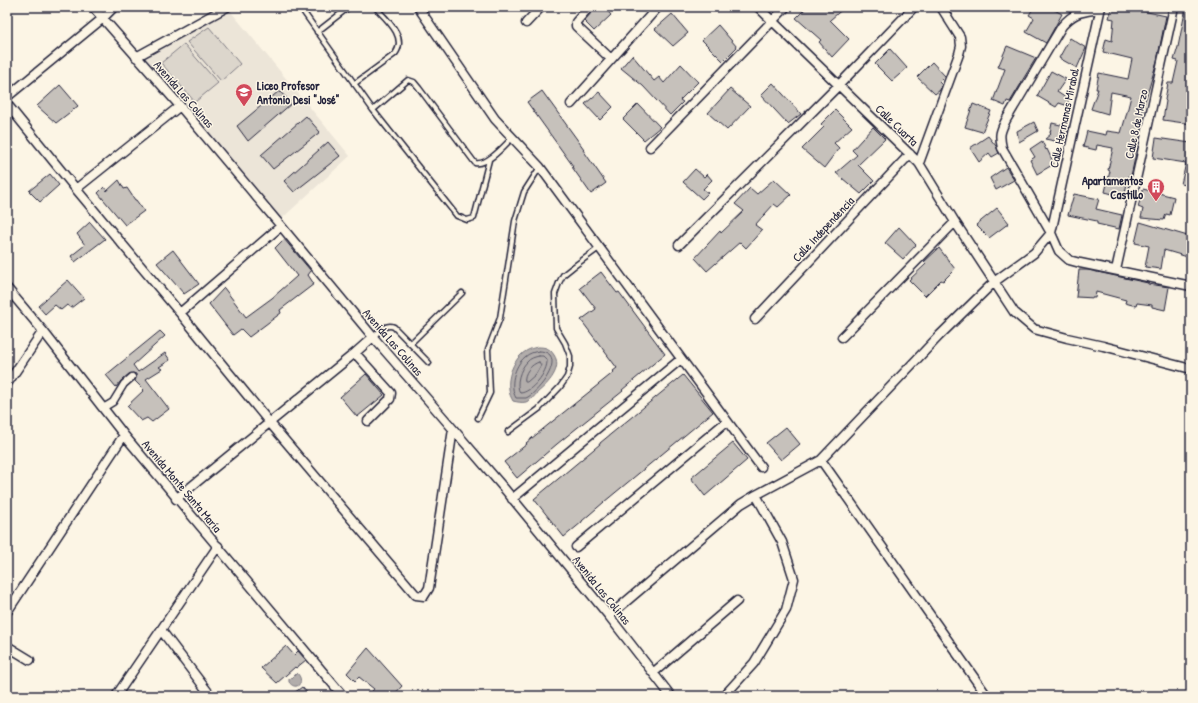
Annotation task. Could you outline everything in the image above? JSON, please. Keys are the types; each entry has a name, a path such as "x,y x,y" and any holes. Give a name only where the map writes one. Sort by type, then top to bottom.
{"street":[{"name":"Avenida Las Colinas","path":"93,7 180,106 373,337 512,499 609,616 671,696"},
{"path":"7,97 102,19 114,7"},
{"path":"136,57 227,7"},
{"path":"418,7 494,119 540,167 761,467"},
{"path":"526,23 541,7"},
{"path":"589,7 576,22 576,26 611,59"},
{"path":"571,104 658,7"},
{"name":"Calle Cuarta","path":"758,7 919,163 955,222 1014,312 1034,329 1191,369"},
{"path":"650,147 786,7"},
{"path":"679,245 838,86 914,7"},
{"path":"919,163 961,46 960,37 942,7"},
{"name":"Calle 8 de Marzo","path":"1116,270 1174,7"},
{"path":"1101,8 1079,12 1070,17 1062,26 1006,120 1001,131 1000,138 1002,148 1051,233 1059,251 1069,260 1191,286"},
{"name":"Calle Hermanas Mirabal","path":"1051,233 1101,8"},
{"path":"7,104 270,423 416,595 424,596 429,588 453,429"},
{"path":"76,189 180,106"},
{"name":"Calle Independencia","path":"754,319 910,154"},
{"path":"842,337 955,222"},
{"path":"180,313 281,226"},
{"path":"609,616 741,504 821,460 939,336 994,282 1034,253 1051,233"},
{"name":"Avenida Monte Santa María","path":"7,288 43,331 176,499 218,546 344,696"},
{"path":"7,384 43,331"},
{"path":"176,499 373,337"},
{"path":"355,353 391,393 390,399 368,421"},
{"path":"512,499 681,359"},
{"path":"103,408 113,402 124,384 132,377"},
{"path":"576,547 727,421"},
{"path":"7,612 124,435"},
{"path":"821,460 987,696"},
{"path":"724,696 754,663 786,610 794,579 782,542 756,495"},
{"path":"116,696 218,546"},
{"path":"653,673 737,601"},
{"path":"161,630 212,696"},
{"path":"7,646 30,660"}],"lane":[{"path":"300,7 373,110 457,216 467,220 474,218 489,160"},
{"path":"317,32 349,7"},
{"path":"354,84 395,54 398,50 399,44 397,33 375,7"},
{"path":"373,110 408,80 414,82 475,163 478,164 489,160 512,138"},
{"path":"478,418 490,393 488,349 500,318 515,221 524,192 540,167"},
{"path":"508,432 539,409 560,387 567,377 570,367 570,356 565,343 556,328 555,294 564,275 573,266 599,248"},
{"path":"410,344 462,293"},
{"path":"373,337 387,326 391,325 429,363"}],"shaded area":[{"name":"Liceo Profesor Antonio Desi \"José\"","path":"227,7 350,156 278,222 136,57"},
{"path":"209,27 240,64 221,81 187,42"},
{"path":"184,44 218,83 195,102 161,63"}],"water":[{"path":"538,347 547,348 551,351 556,360 556,370 546,385 531,399 524,402 513,401 510,394 509,385 513,366 523,353"},
{"path":"297,673 301,680 299,685 294,686 289,682 289,679"}],"building":[{"path":"594,7 604,7 611,15 594,31 584,21 593,11"},
{"path":"807,7 845,7 830,20 849,39 832,57 819,42 821,40 796,18"},
{"path":"1034,7 1049,7 1062,14 1046,43 1026,32 1034,18 1029,15"},
{"path":"1112,7 1124,7 1166,16 1157,61 1144,105 1141,120 1143,121 1131,176 1129,175 1124,197 1105,192 1113,148 1097,145 1096,150 1083,147 1087,131 1106,135 1107,131 1121,133 1131,96 1111,92 1108,114 1091,109 1098,89 1096,89 1099,73 1128,79 1132,59 1103,52 1106,39 1112,41 1114,19 1109,18"},
{"path":"1186,7 1191,7 1191,124 1163,120 1168,83 1173,83 1178,61 1174,60"},
{"path":"672,14 688,33 673,46 655,29"},
{"path":"718,25 737,47 723,61 702,40"},
{"path":"1070,38 1086,48 1077,68 1059,58"},
{"path":"1007,46 1036,58 1010,102 1007,101 1005,106 993,101 1005,69 998,67"},
{"path":"890,49 907,68 892,81 875,64"},
{"path":"632,55 654,81 659,77 664,83 681,64 698,82 680,100 683,102 670,115 643,86 621,68"},
{"path":"932,62 945,76 939,82 942,85 940,90 935,94 917,77"},
{"path":"1051,71 1066,79 1057,92 1069,100 1065,105 1059,103 1056,107 1037,96"},
{"path":"773,83 801,114 788,124 761,95"},
{"path":"60,85 78,106 56,123 37,106"},
{"path":"730,89 750,106 727,130 708,113"},
{"path":"279,91 292,103 248,141 237,126"},
{"path":"542,91 584,149 583,150 606,183 591,194 572,167 573,166 527,102"},
{"path":"599,92 613,107 600,120 585,104"},
{"path":"638,104 660,127 644,140 623,119"},
{"path":"973,104 991,111 982,132 965,127"},
{"path":"835,110 852,127 834,143 839,148 824,168 802,149 824,127 821,124"},
{"path":"306,116 320,132 273,169 261,155"},
{"path":"1034,122 1038,131 1019,142 1017,131"},
{"path":"1052,123 1069,127 1065,143 1045,139 1051,134"},
{"path":"873,127 885,139 858,165 874,181 861,194 836,173 857,155 852,150"},
{"path":"988,136 996,146 999,153 992,157 989,153 979,162 970,148"},
{"path":"1156,138 1191,143 1191,186 1181,184 1186,163 1153,158"},
{"path":"1042,141 1054,164 1037,174 1030,160 1035,157 1030,149"},
{"path":"328,142 340,156 294,192 284,181"},
{"path":"1006,167 1014,180 996,190 990,178"},
{"path":"695,169 704,177 707,174 712,180 703,189 708,193 702,199 683,182"},
{"path":"50,174 59,185 40,202 29,191"},
{"path":"774,179 791,195 778,207 774,204 755,225 762,230 746,248 740,242 707,271 695,258 720,231 721,233 744,211 735,204 750,188 757,194"},
{"path":"119,180 124,189 127,188 144,211 125,225 98,193 104,187 107,191"},
{"name":"Apartamentos Castillo","path":"1143,189 1174,197 1170,215 1166,214 1164,220 1141,218 1143,209 1138,207"},
{"path":"1074,194 1099,199 1096,209 1122,215 1119,229 1097,224 1097,221 1068,215"},
{"path":"997,208 1009,223 989,238 976,225"},
{"path":"90,222 105,239 75,262 71,256 85,245 77,234"},
{"path":"1140,222 1191,237 1191,258 1164,250 1161,269 1145,267 1149,246 1135,243"},
{"path":"899,227 916,245 903,259 885,243"},
{"path":"284,239 311,271 308,275 314,284 280,310 281,313 249,337 241,329 233,335 209,304 224,288 246,317 272,298 297,276 275,248"},
{"path":"939,248 955,269 925,296 909,280 926,264 924,262"},
{"path":"173,250 199,284 184,294 157,263"},
{"path":"1079,270 1088,270 1148,284 1169,287 1165,310 1152,307 1152,305 1137,303 1136,306 1125,303 1126,300 1096,292 1095,298 1076,297"},
{"path":"601,272 617,293 619,292 665,354 622,390 623,391 517,478 504,462 617,368 581,320 596,309 580,288"},
{"path":"68,280 84,298 71,308 67,305 61,310 55,305 45,314 38,306"},
{"path":"160,331 165,336 133,365 138,372 165,353 170,360 159,367 162,369 146,379 169,409 152,422 147,418 141,421 127,406 144,390 135,381 136,374 129,374 116,387 106,375"},
{"path":"366,374 384,395 357,417 340,397"},
{"path":"683,375 713,412 564,537 534,499"},
{"path":"786,427 800,444 781,460 766,443"},
{"path":"733,443 747,460 705,496 691,478"},
{"path":"286,646 294,655 298,651 306,660 296,668 295,667 277,683 261,668"},
{"path":"368,648 402,686 393,696 368,696 374,689 359,677 355,681 347,673"},
{"path":"302,687 310,696 290,696"}],"place":[{"name":"Liceo Profesor Antonio Desi \"José\"","path":"244,107"},
{"name":"Apartamentos Castillo","path":"1156,202"}]}
